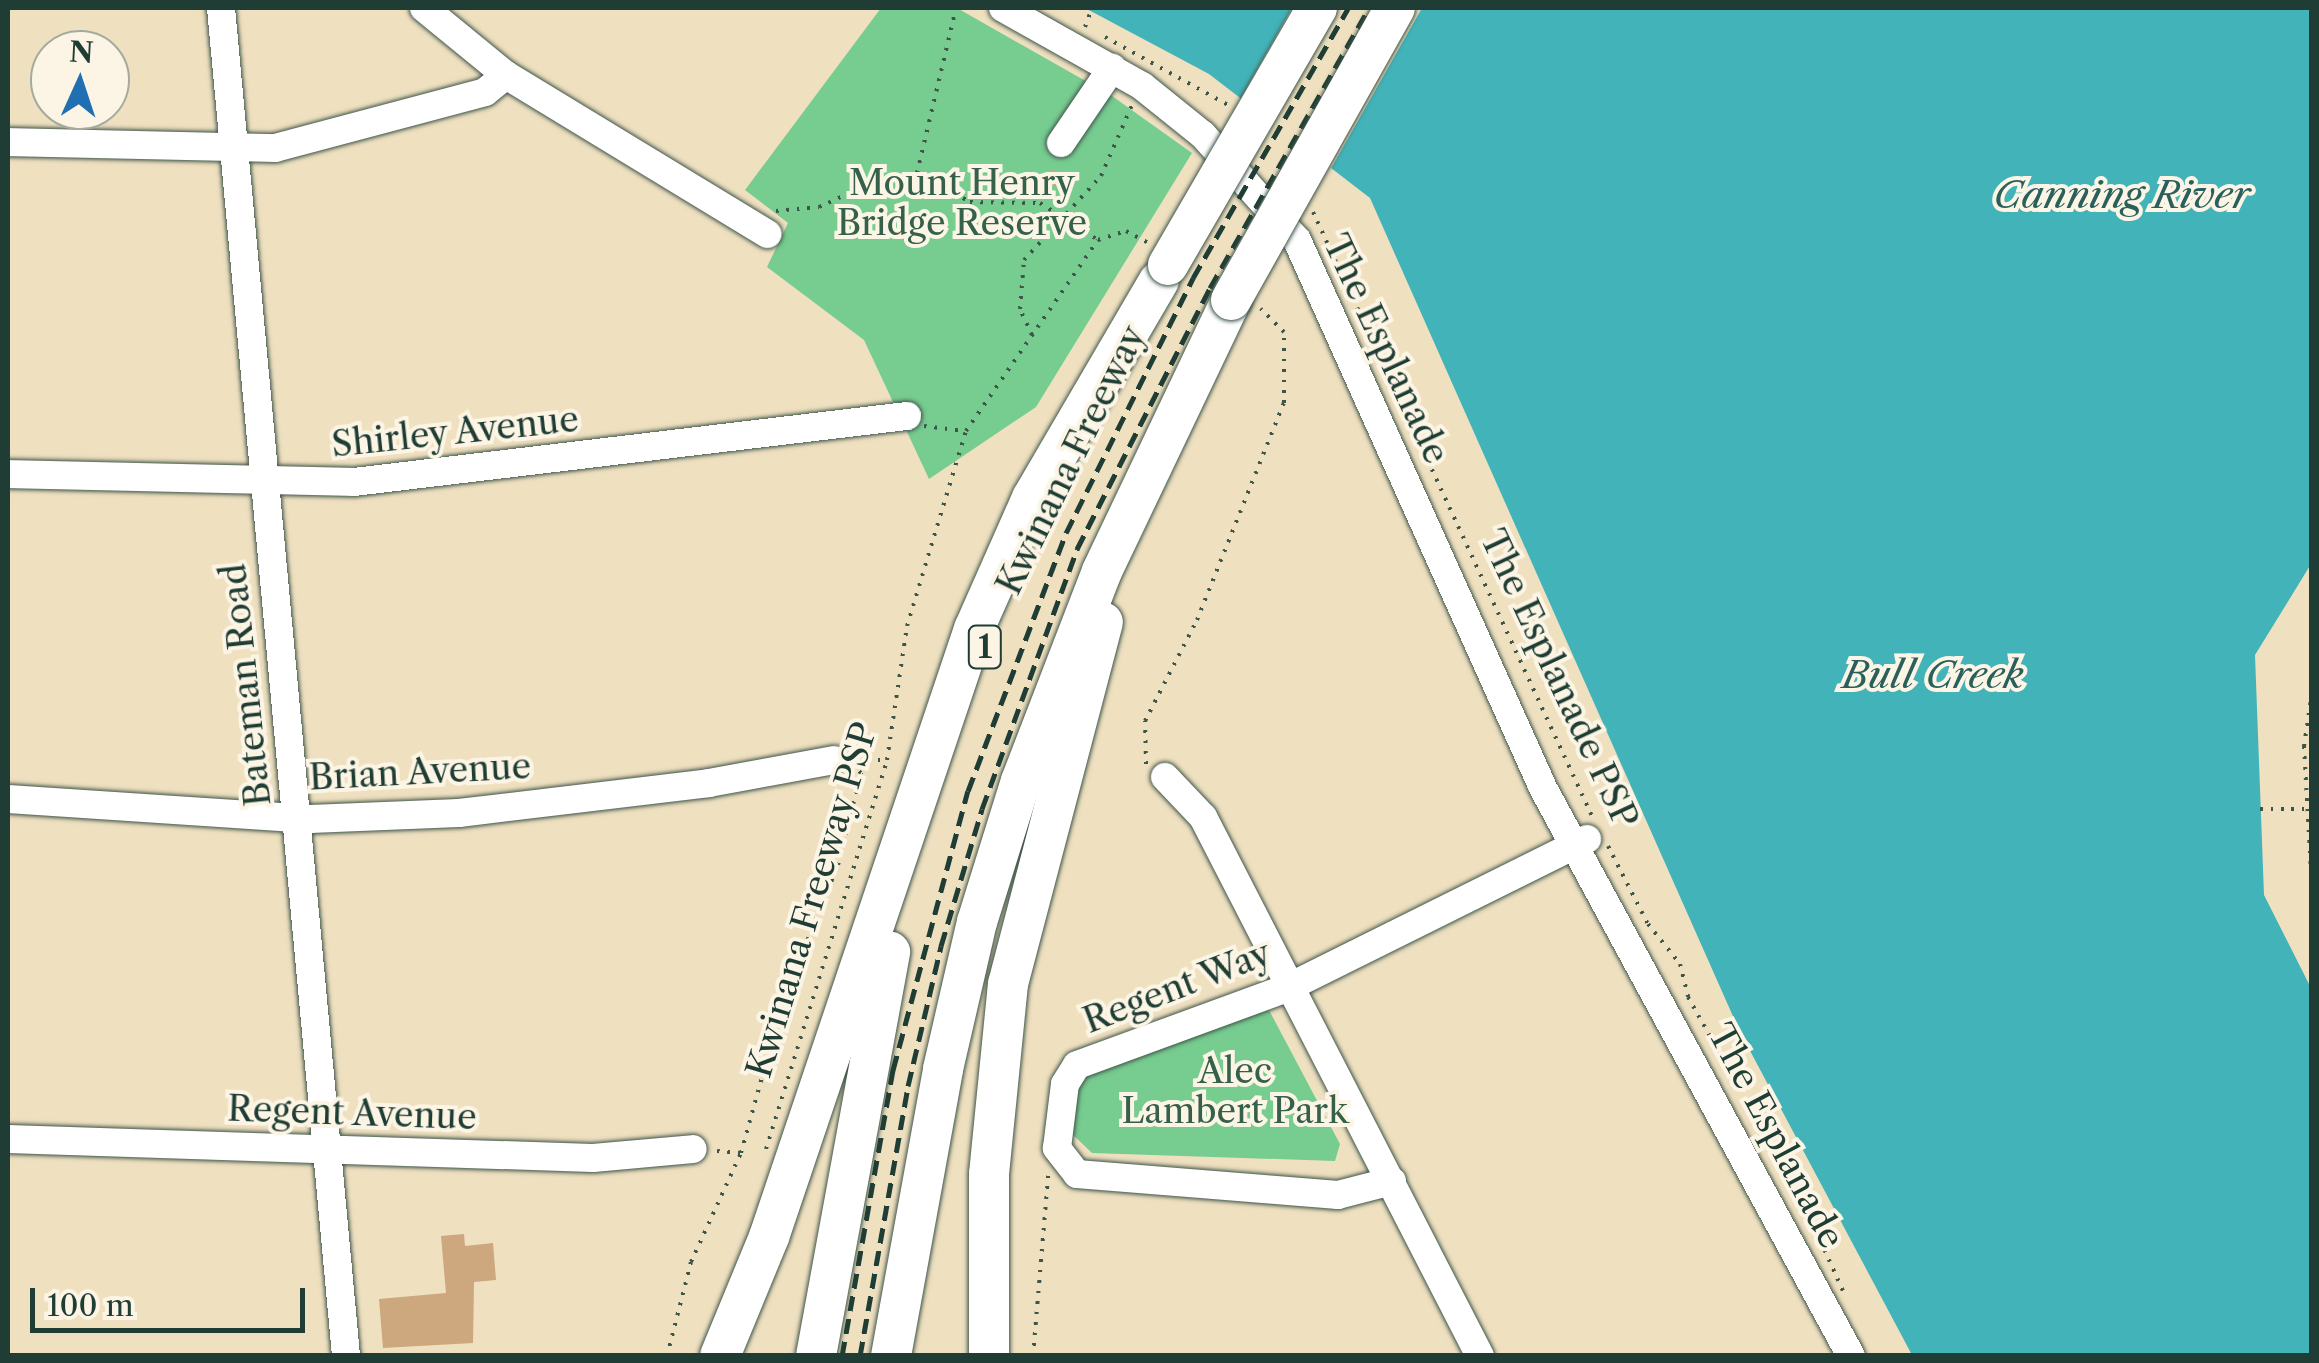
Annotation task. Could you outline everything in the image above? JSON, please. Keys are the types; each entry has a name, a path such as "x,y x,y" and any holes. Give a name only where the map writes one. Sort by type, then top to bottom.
{"highway":[{"name":"Kwinana Freeway","path":"816,1356 875,1018 929,807 1014,572 1163,265 1318,8"},
{"name":"Kwinana Freeway","path":"891,1356 930,1129 977,922 1064,662 1138,498 1395,8"},
{"path":"720,1356 769,1237 974,629 1032,498 1163,265"},
{"path":"989,1356 989,1174 1008,984 1138,498"}],"street":[{"name":"Bateman Road","path":"221,8 346,1356"},
{"path":"424,8 506,74 767,234"},
{"name":"The Esplanade","path":"1003,8 1112,68 1203,135 1297,240 1516,723 1559,783 1581,842 1634,952 1851,1356"},
{"path":"1061,143 1112,68"},
{"path":"8,142 235,150 317,139 485,92 506,74"},
{"name":"Shirley Avenue","path":"8,474 264,484 432,476 907,416"},
{"name":"Brian Avenue","path":"8,799 296,818 458,813 709,784 834,760"},
{"path":"1166,777 1203,817 1286,988 1392,1181 1480,1356"},
{"name":"Regent Way","path":"1057,1148 1065,1084 1078,1065 1286,988 1581,842"},
{"name":"Regent Avenue","path":"8,1139 592,1158 693,1149"},
{"path":"1057,1148 1078,1174 1338,1195 1392,1181"}],"path":[{"path":"917,173 956,8"},
{"path":"1085,28 1092,8"},
{"path":"1158,63 1232,107"},
{"path":"1033,336 1020,309 1018,281 1032,244 1064,215 1112,156"},
{"path":"767,234 778,209 819,207 878,180 917,173 970,202 1040,202 1098,240 1126,231 1163,265"},
{"name":"The Esplanade PSP","path":"1306,197 1572,779 1648,924 1680,964 1688,998 1802,1202 1850,1306"},
{"name":"Kwinana Freeway PSP","path":"764,1156 887,760 907,626 966,430 1098,240"},
{"path":"1166,777 1148,770 1145,721 1196,620 1284,403 1284,332 1240,300"},
{"path":"907,416 937,430 966,430"},
{"path":"2312,692 2304,808 2312,889"},
{"path":"834,760 887,760"},
{"path":"667,1356 691,1262 740,1153 784,998 827,902 861,773 834,760"},
{"path":"2260,809 2304,808"},
{"path":"1034,1356 1042,1223 1057,1148"},
{"path":"693,1149 740,1153"}],"green space":[{"name":"Mount Henry Bridge Reserve","path":"881,8 957,8 1112,96 1192,153 1036,407 929,479 864,340 767,267 788,223 745,190"},
{"name":"Alec Lambert Park","path":"1269,1010 1340,1144 1335,1161 1092,1153 1069,1131 1077,1083 1100,1062"}],"water":[{"name":"Bull Creek","path":"1085,8 2311,8 2311,564 2255,655 2264,895 2311,988 2311,1355 1912,1355 1740,1032 1370,198 1209,74"}],"pier":[{"path":"1292,8 1422,8 1329,172 1238,103"}],"building":[{"path":"1054,170 1072,175 1068,190 1050,184"},
{"path":"464,1234 465,1246 493,1243 496,1280 474,1282 473,1343 383,1348 379,1299 446,1293 441,1236"}],"railway":[{"path":"842,1356 893,1070 968,791 1066,533 1193,278 1348,8"},
{"path":"860,1356 908,1086 941,946 982,809 1077,549 1210,288 1369,8"}],"water label":[{"name":"Canning River","path":"2122,195"}]}
